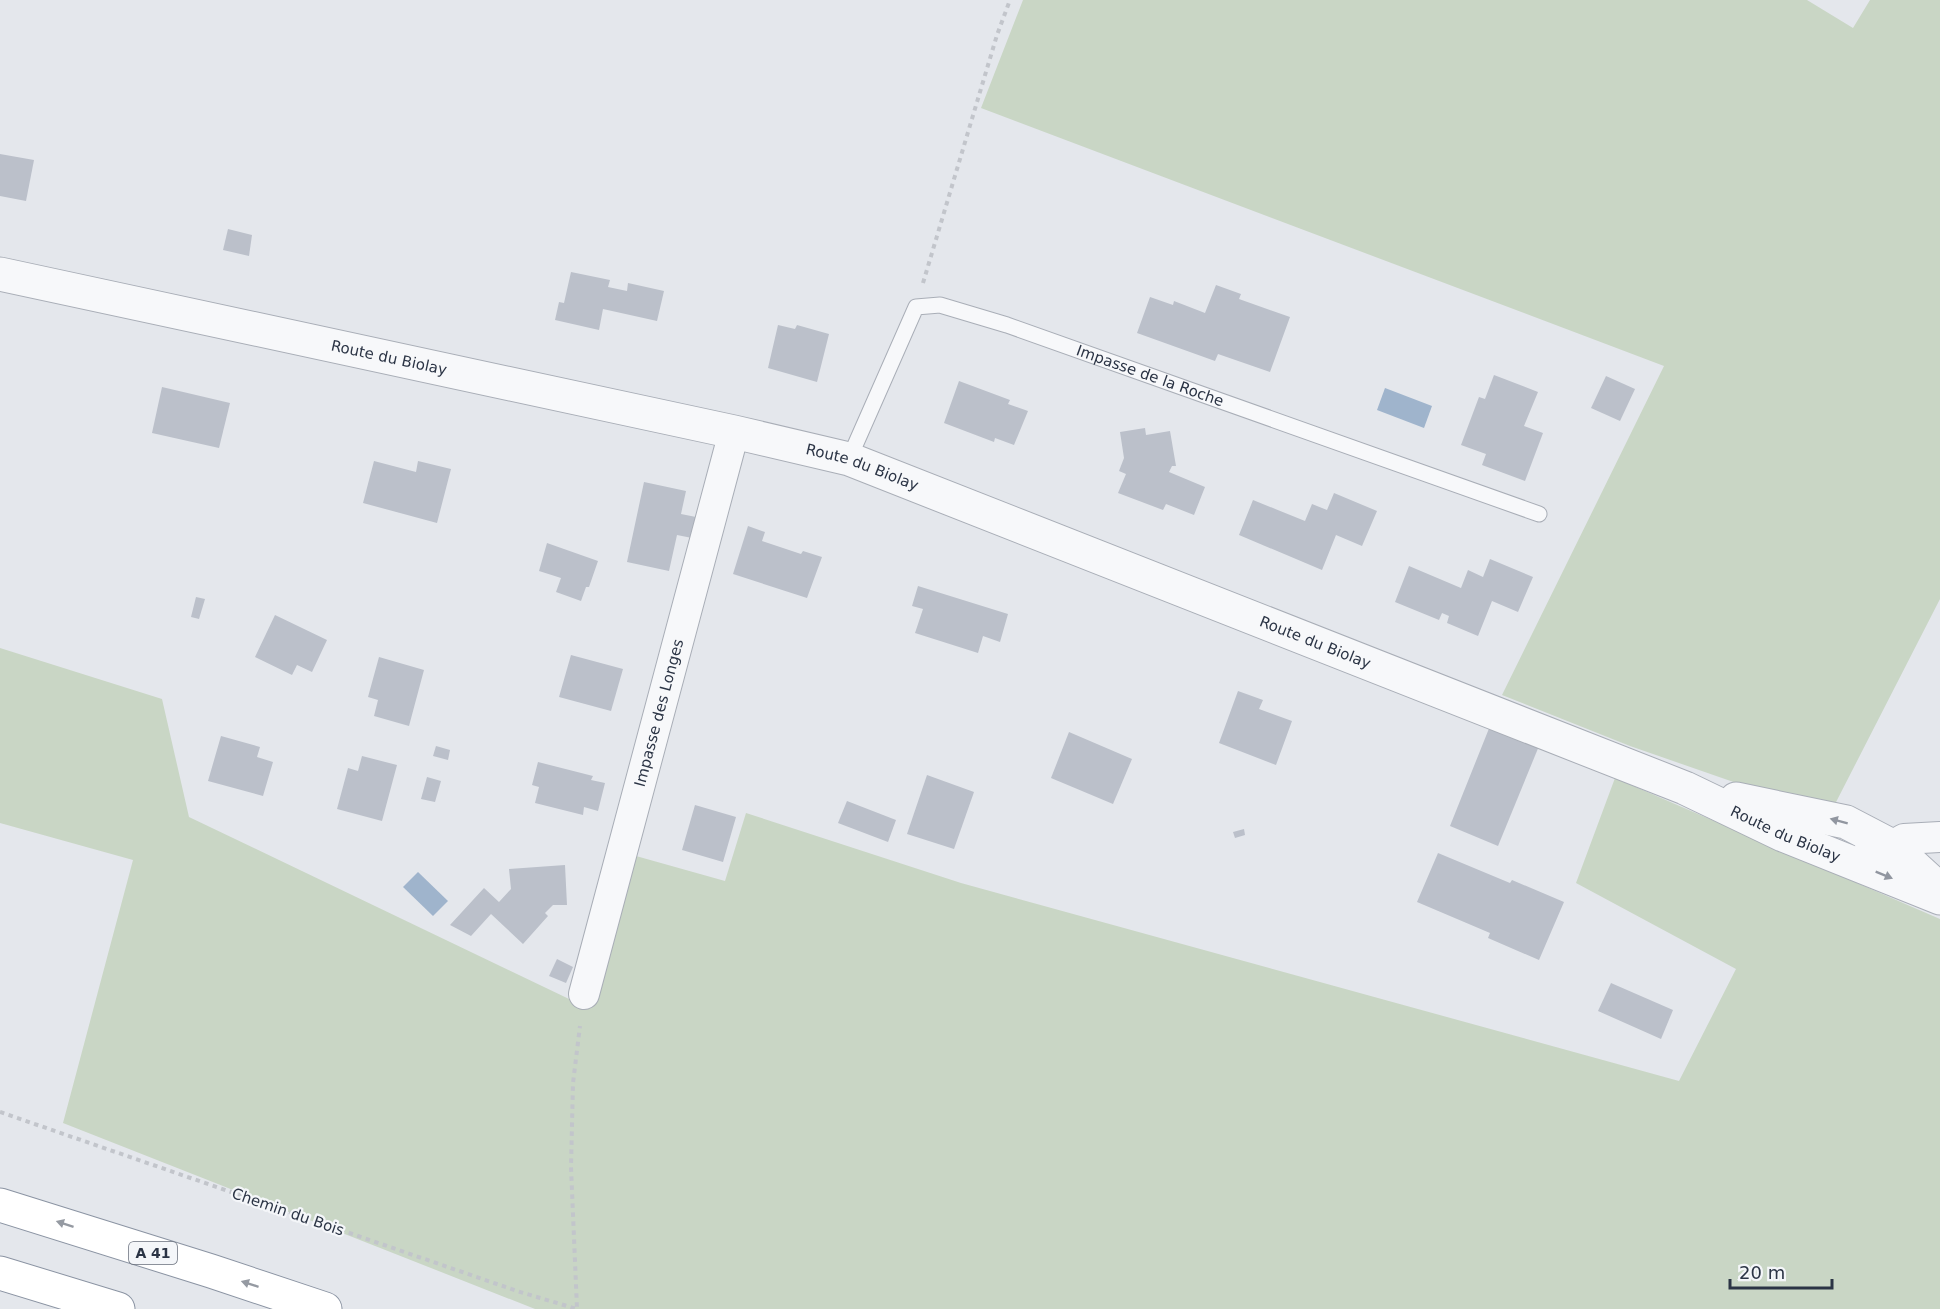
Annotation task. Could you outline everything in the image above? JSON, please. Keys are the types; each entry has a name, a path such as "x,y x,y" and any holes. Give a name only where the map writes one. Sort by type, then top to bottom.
{"highway":[{"name":"A 41","path":"0,1205 325,1309"},
{"path":"0,1273 118,1309"}],"street":[{"name":"Route du Biolay","path":"0,274 734,432 849,459 1685,788 1783,835 1830,853 1892,846 1904,839 1940,837"},
{"name":"Impasse des Longes","path":"584,994 734,432"},
{"name":"Route du Biolay","path":"1685,788 1846,822 1892,846"},
{"path":"1892,846 1940,890"},
{"path":"1830,853 1940,898"}],"lane":[{"name":"Impasse de la Roche","path":"916,307 940,305 1007,325 1539,514"},
{"path":"849,459 916,307"}],"path":[{"path":"916,307 997,35 1010,0"},
{"path":"577,1309 571,1167 573,1083 584,994"},
{"name":"Chemin du Bois","path":"0,1112 506,1287 577,1309"}],"green space":[{"path":"1023,0 1807,0 1853,28 1870,0 1940,0 1940,599 1833,808 1745,786 1630,746 1502,695 1664,366 981,108"},
{"path":"0,648 162,699 189,817 590,1009 636,856 725,881 746,813 961,883 1679,1081 1736,969 1576,883 1615,778 1940,919 1940,1309 535,1309 63,1123 133,860 0,823"}],"water":[{"path":"1385,388 1432,406 1424,428 1377,410"},
{"path":"418,872 448,901 433,916 403,887"}],"building":[{"path":"0,154 34,160 26,201 0,196"},
{"path":"228,229 252,235 249,256 223,250"},
{"path":"571,272 610,280 608,287 627,291 628,283 664,291 657,321 603,309 599,330 555,320 559,302 564,303"},
{"path":"1216,285 1241,294 1239,299 1290,317 1270,372 1218,354 1215,361 1137,333 1150,297 1173,305 1174,301 1205,313"},
{"path":"778,325 795,329 797,325 829,334 817,382 768,368"},
{"path":"1494,375 1538,392 1524,426 1543,433 1525,481 1482,465 1486,454 1461,445 1479,397 1485,399"},
{"path":"1606,376 1635,389 1620,421 1591,408"},
{"path":"959,381 1010,400 1008,404 1028,411 1014,445 995,438 994,442 944,423"},
{"path":"162,387 230,403 219,448 152,433"},
{"path":"1145,428 1146,435 1170,431 1176,466 1172,466 1169,472 1205,487 1194,515 1166,504 1163,510 1118,493 1126,474 1119,471 1124,458 1120,432"},
{"path":"374,461 416,472 418,461 451,469 437,523 363,503"},
{"path":"644,482 686,491 681,514 696,517 692,538 677,535 669,571 627,562"},
{"path":"1334,493 1377,511 1362,546 1336,535 1322,570 1239,535 1253,500 1305,521 1312,504 1327,510"},
{"path":"748,526 765,532 762,541 801,554 803,551 822,557 807,598 733,574"},
{"path":"547,543 598,561 589,587 586,587 581,601 556,592 561,578 539,571"},
{"path":"1490,559 1533,577 1518,612 1492,601 1478,636 1447,623 1449,616 1442,613 1439,620 1395,602 1409,566 1461,588 1468,570 1483,577"},
{"path":"918,586 1008,614 1000,642 983,636 978,653 915,633 923,609 912,606"},
{"path":"196,597 205,599 199,619 191,617"},
{"path":"275,615 327,640 312,672 297,665 292,675 255,657"},
{"path":"571,655 623,669 611,711 559,697"},
{"path":"379,657 424,670 409,726 374,716 378,700 368,697"},
{"path":"1238,691 1263,700 1259,709 1292,721 1276,765 1219,743"},
{"path":"1490,726 1539,746 1498,846 1450,826"},
{"path":"1069,732 1132,759 1113,804 1051,778"},
{"path":"221,736 260,747 257,757 273,762 263,796 208,781"},
{"path":"436,746 450,750 448,760 433,756"},
{"path":"362,756 397,765 382,821 337,809 348,768 358,771"},
{"path":"538,762 593,776 591,780 605,783 598,811 584,807 583,815 535,803 539,787 532,785"},
{"path":"927,775 974,792 954,849 907,834"},
{"path":"427,777 441,781 435,802 421,799"},
{"path":"847,801 896,820 888,842 838,823"},
{"path":"695,805 736,817 723,862 682,850"},
{"path":"1244,829 1245,835 1235,838 1233,832"},
{"path":"1438,853 1510,883 1512,880 1564,902 1539,960 1488,938 1490,933 1417,902"},
{"path":"565,865 567,905 553,905 545,913 548,916 523,944 491,914 471,936 450,925 484,888 499,902 511,889 509,869"},
{"path":"557,959 573,967 566,983 549,976"},
{"path":"1611,983 1673,1010 1661,1039 1598,1011"}]}
